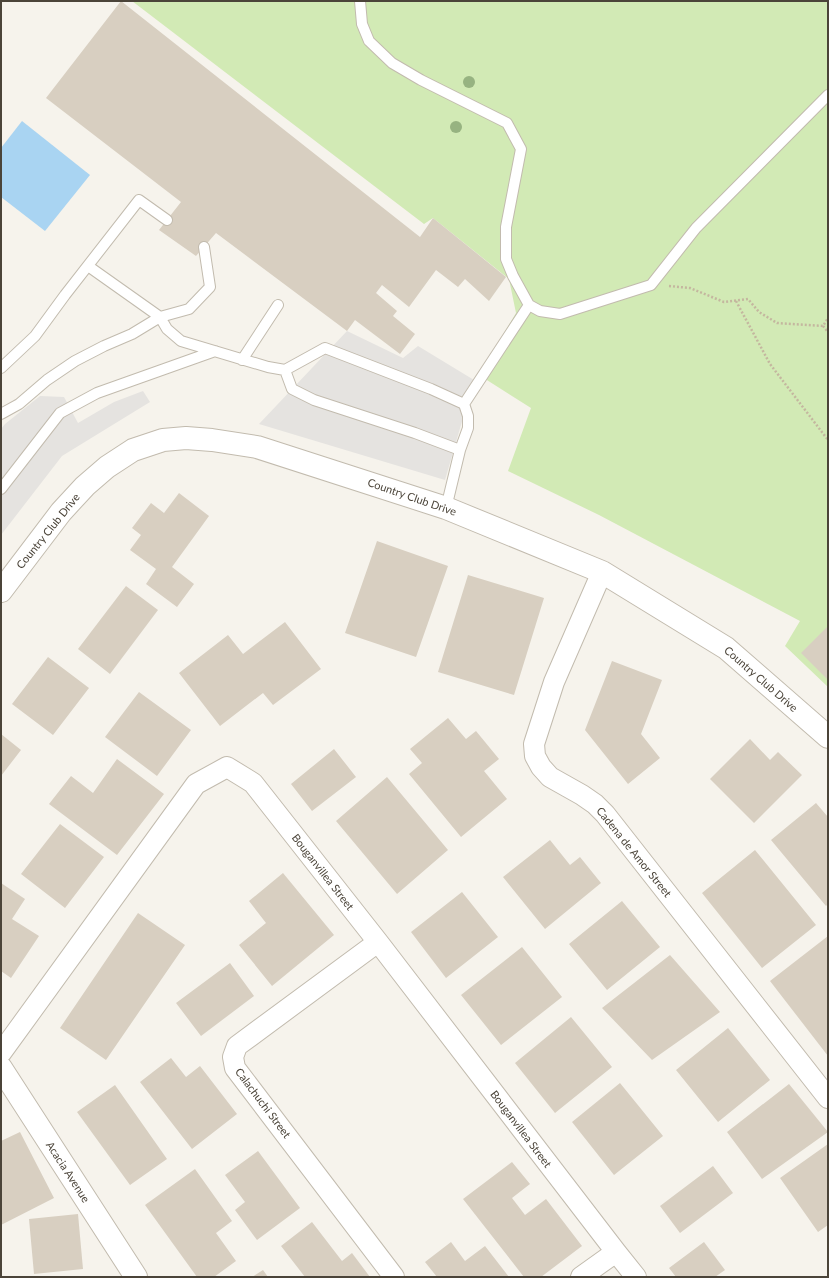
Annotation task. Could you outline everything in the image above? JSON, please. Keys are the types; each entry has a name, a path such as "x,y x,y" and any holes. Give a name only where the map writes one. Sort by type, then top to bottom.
{"street":[{"name":"Country Club Drive","path":"1,591 61,512 85,486 106,467 133,450 163,440 186,438 212,440 257,447 446,508 602,572 726,648 828,737"},
{"name":"Cadena de Amor Street","path":"602,572 554,682 534,744 535,756 540,766 550,777 582,795 595,804 605,814 828,1098"},
{"name":"Bouganvillea Street","path":"1,1053 196,784 227,767 253,783 378,942 636,1277"},
{"name":"Calachuchi Street","path":"378,942 237,1046 233,1057 235,1068 394,1277"},
{"name":"Acacia Avenue","path":"1,1068 136,1277"},
{"path":"581,1277 616,1252"}],"lane":[{"path":"360,1 362,24 370,41 392,63 421,80 507,123 521,149 506,227 506,259 513,276 529,305 540,311 560,314 651,285 696,228 828,95"},
{"path":"1,368 35,336 139,200 167,220"},
{"path":"1,414 18,404 47,380 75,361 132,334 160,318 188,309 210,287 204,247"},
{"path":"88,266 160,318 167,329 181,341 268,368 285,370 325,348 431,389 464,404 468,416 468,428 460,450 446,508"},
{"path":"242,360 278,305"},
{"path":"464,404 529,305"},
{"path":"1,489 60,413 97,393 215,351"},
{"path":"285,370 292,389 314,400 416,433 460,450"}],"path":[{"path":"651,285 690,288 724,302 748,299 759,312 776,322 823,326 828,332"},
{"path":"736,301 770,364 828,440"},
{"path":"823,326 828,318"}],"green space":[{"path":"132,1 828,1 828,687 785,646 800,621 599,515 508,471 531,408 479,375 516,313 509,279 433,218 424,224"}],"shaded area":[{"path":"347,331 403,358 418,346 474,380 445,480 259,424"},
{"path":"143,391 150,402 62,456 1,535 1,429 5,424 40,396 64,397 78,423 114,402"}],"water":[{"path":"22,121 90,175 45,231 1,197 1,148"}],"building":[{"path":"121,1 420,237 433,218 506,277 489,301 465,279 458,287 436,270 409,307 382,285 376,293 397,311 393,316 415,334 400,354 355,320 347,331 216,233 196,256 159,230 181,202 46,98"},
{"path":"179,493 209,516 172,567 194,584 177,607 146,584 156,569 130,550 141,535 132,528 151,503 164,513"},
{"path":"377,541 448,566 416,657 345,633"},
{"path":"468,575 544,598 514,695 438,672"},
{"path":"126,586 158,610 110,674 78,649"},
{"path":"285,622 321,669 273,705 263,693 220,726 179,673 228,635 243,654"},
{"path":"828,626 828,680 801,653"},
{"path":"48,657 89,688 53,735 12,704"},
{"path":"612,661 662,680 641,734 660,758 628,784 585,730"},
{"path":"139,692 191,730 157,776 105,737"},
{"path":"448,718 466,739 476,731 499,759 484,771 507,799 461,837 409,774 422,763 410,749"},
{"path":"1,734 21,750 1,776"},
{"path":"750,739 770,760 778,752 802,775 754,823 710,779"},
{"path":"334,749 356,777 312,811 291,784"},
{"path":"117,759 164,794 117,855 49,804 71,776 93,793"},
{"path":"387,777 448,850 397,894 336,821"},
{"path":"816,803 828,817 828,904 826,906 771,840"},
{"path":"60,824 104,857 65,908 21,874"},
{"path":"550,840 570,865 580,857 601,883 545,929 503,877"},
{"path":"755,850 816,925 762,968 702,893"},
{"path":"283,873 334,935 272,986 239,945 266,923 249,901"},
{"path":"1,883 25,899 12,919 39,936 11,978 1,971"},
{"path":"462,892 498,937 446,978 411,932"},
{"path":"622,901 660,947 607,990 569,944"},
{"path":"138,913 185,945 106,1060 60,1028"},
{"path":"828,936 828,1056 770,981"},
{"path":"522,947 562,997 501,1045 461,995"},
{"path":"670,955 720,1012 652,1060 602,1008"},
{"path":"230,963 254,996 201,1036 176,1003"},
{"path":"571,1017 612,1067 555,1113 515,1063"},
{"path":"728,1028 770,1080 718,1122 676,1070"},
{"path":"171,1058 186,1077 200,1066 237,1114 192,1149 140,1082"},
{"path":"620,1083 663,1136 614,1175 572,1122"},
{"path":"789,1084 828,1132 762,1179 727,1132"},
{"path":"115,1085 167,1159 130,1185 77,1112"},
{"path":"20,1132 54,1198 1,1225 1,1141"},
{"path":"828,1144 828,1225 818,1232 780,1178"},
{"path":"258,1151 300,1208 257,1240 235,1210 245,1202 225,1175"},
{"path":"512,1162 530,1184 512,1198 525,1215 546,1199 582,1246 541,1277 524,1277 463,1199"},
{"path":"713,1166 733,1193 680,1233 660,1206"},
{"path":"195,1169 232,1221 216,1233 236,1261 214,1277 197,1277 145,1205"},
{"path":"78,1214 83,1269 34,1274 29,1219"},
{"path":"312,1222 342,1261 352,1253 370,1277 305,1277 281,1246"},
{"path":"451,1242 465,1261 485,1246 509,1277 437,1277 425,1262"},
{"path":"704,1242 725,1270 715,1277 676,1277 669,1268"},
{"path":"263,1270 268,1277 252,1277"}]}
